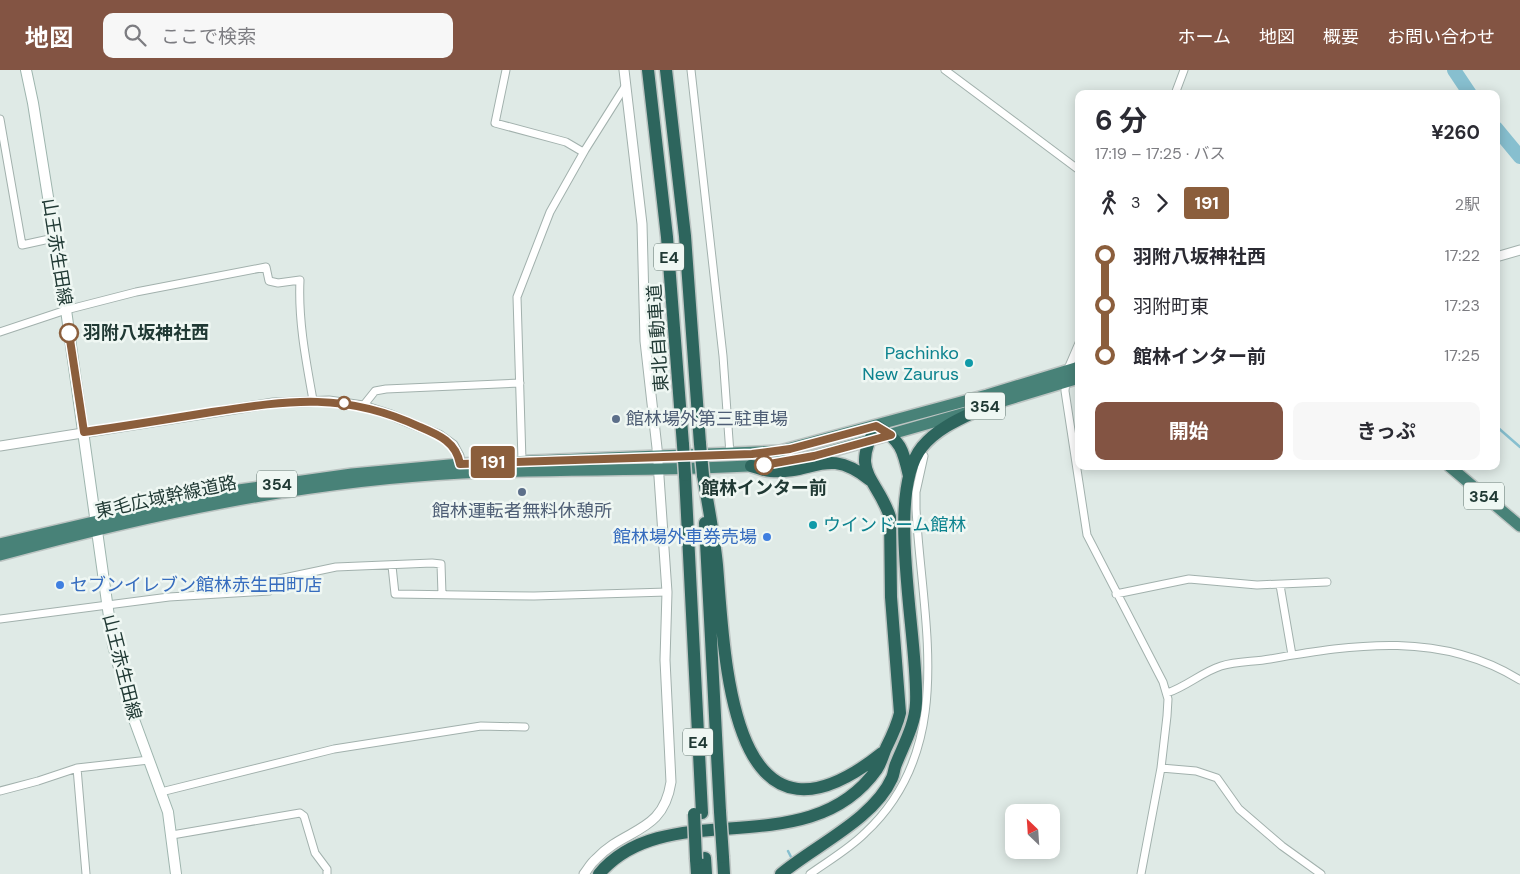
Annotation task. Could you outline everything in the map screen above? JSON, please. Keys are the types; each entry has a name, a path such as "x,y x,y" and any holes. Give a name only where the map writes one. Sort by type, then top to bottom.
{"highway":[{"name":"東北自動車道","path":"648,70 667,237 683,445 695,671 700,859 706,874"},
{"name":"東北自動車道","path":"666,70 685,236 703,475 724,874"},
{"name":"東毛広域幹線道路","path":"460,468 522,461 658,462 751,466 792,461 891,435 989,405 1066,377 1075,370"},
{"name":"東毛広域幹線道路","path":"0,555 96,525 217,493 352,474 460,468 658,462 730,454 780,451 1066,377 1075,378"},
{"path":"781,874 854,821 871,805 889,783 908,735 916,704 904,532 904,501 909,476 921,448 933,435 989,405"},
{"path":"599,874 615,857 648,841 688,833 772,826 820,813 845,800 864,784 878,767 897,726 900,713 891,598 892,528 887,508 870,480 864,460 868,441 876,426 891,435 904,451 909,476"},
{"path":"751,466 769,471 818,463 839,463 858,471 870,480"},
{"name":"354","path":"1454,470 1520,526"},
{"path":"703,475 714,537 734,712 744,746 756,769 770,784 779,789 794,794 813,795 850,780 886,750"},
{"name":"東毛広域幹線道路","path":"0,544 96,525"},
{"path":"609,874 632,857 658,847 688,841 774,834 821,822 858,800 895,765"},
{"path":"697,874 700,859"}],"main road":[{"name":"山王赤生田線","path":"26,70 66,310 113,645 129,706 161,792 172,835 176,874"}],"street":[{"path":"506,70 496,122 566,142 583,152"},
{"path":"584,874 596,858 619,841 645,827 663,809 668,799 671,782 665,660 667,592 658,462 645,341 642,224 624,70"},
{"path":"690,70 724,360 730,454"},
{"path":"945,70 1075,167"},
{"path":"1176,90 1184,70"},
{"path":"522,461 517,297 550,212 583,152 626,85"},
{"path":"0,119 22,245 54,238"},
{"path":"1500,255 1520,250"},
{"path":"0,332 66,310 136,292 266,267 270,281 278,283 300,280 299,294 312,400"},
{"path":"1075,353 1066,377 1075,445"},
{"path":"363,406 375,391 386,389 520,383"},
{"path":"0,446 273,402 312,400 363,406 439,435 453,446 460,468"},
{"path":"810,874 864,834 880,818 898,792 917,755 923,731 928,690 916,509 921,464 924,454"},
{"path":"1078,470 1087,535 1167,693 1167,716 1161,768 1141,874"},
{"path":"0,619 170,597 269,592 279,579 336,567 441,564 442,594"},
{"path":"392,566 395,594 534,596 667,592"},
{"path":"1116,594 1189,579 1280,586 1327,582"},
{"path":"1280,586 1292,655"},
{"path":"1167,693 1222,666 1292,655 1383,645 1420,646 1481,659 1520,680"},
{"path":"161,792 334,749 481,726 525,727"},
{"path":"0,790 38,781 76,768 149,760"},
{"path":"76,768 86,874"},
{"path":"1161,768 1196,772 1217,778 1239,809 1249,819 1321,874"},
{"path":"172,835 300,813 304,816 316,853 327,869 328,874"}],"waterway":[{"path":"1454,70 1467,90"},
{"path":"1500,133 1520,157"},
{"path":"1500,430 1520,447"},
{"path":"788,851 791,857"}],"bus line":[{"name":"191","path":"69,333 84,432 273,402 312,400 363,406 416,425 439,435 453,446 459,456 460,464 752,454 790,449 876,426 891,435 814,456 764,465"}],"place":[{"name":"羽附八坂神社西","path":"69,333"},
{"name":"Pachinko New Zaurus","path":"969,363"},
{"name":"館林場外第三駐車場","path":"616,419"},
{"name":"館林インター前","path":"764,465"},
{"name":"館林運転者無料休憩所","path":"522,492"},
{"name":"ウインドーム館林","path":"813,525"},
{"name":"館林場外車券売場","path":"767,537"},
{"name":"セブンイレブン館林赤生田町店","path":"60,585"}]}
